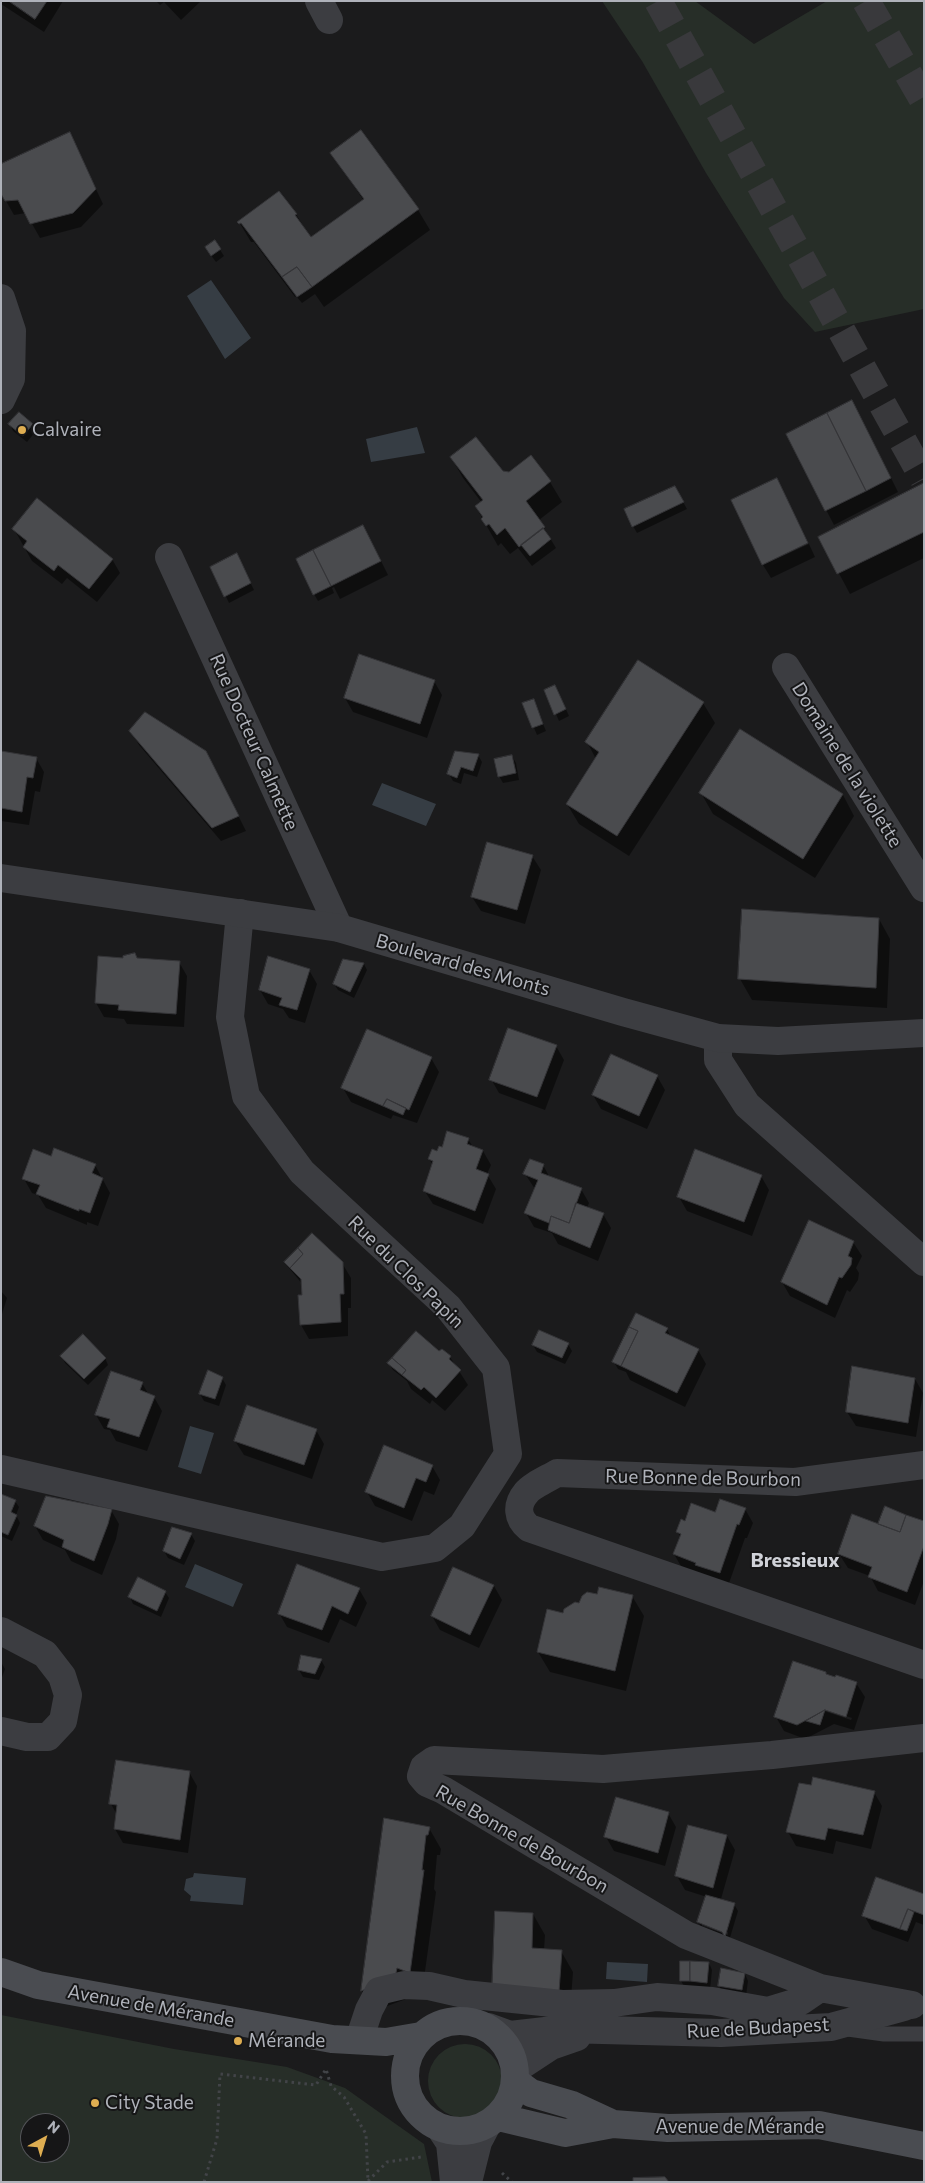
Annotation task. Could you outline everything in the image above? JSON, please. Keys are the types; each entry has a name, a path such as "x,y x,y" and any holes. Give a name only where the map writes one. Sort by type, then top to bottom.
{"main road":[{"name":"Avenue de Mérande","path":"1,1972 47,1987 332,2039 386,2042 421,2036"},
{"path":"453,2020 471,2021 488,2027 501,2038 511,2052 516,2075 507,2107 492,2121 472,2130 456,2131 440,2128 425,2118 414,2106 406,2090 404,2078 409,2053 421,2036 436,2026 453,2020"},
{"name":"Avenue de Mérande","path":"332,2039 383,2061 404,2078"},
{"name":"Avenue de Mérande","path":"516,2075 530,2093 572,2105 613,2124"},
{"name":"Avenue de Mérande","path":"492,2121 565,2133 613,2124 668,2128 819,2125 924,2146"}],"street":[{"path":"1,298 12,331 11,379 1,400"},
{"name":"Rue Docteur Calmette","path":"169,557 339,928"},
{"name":"Domaine de la violette","path":"786,667 924,888"},
{"name":"Boulevard des Monts","path":"1,878 339,928 623,1012 718,1038 778,1041 924,1033"},
{"name":"Rue du Clos Papin","path":"1,1469 382,1557 435,1548 462,1526 508,1454 496,1368 448,1307 302,1172 246,1096 230,1017 240,913"},
{"path":"718,1038 718,1060 746,1105 924,1262"},
{"name":"Rue Bonne de Bourbon","path":"526,1493 557,1473 795,1482 924,1465"},
{"path":"482,1494 526,1493 518,1509 521,1522 529,1528 924,1665"},
{"path":"1,1631 45,1654 62,1676 68,1695 63,1721 48,1737 26,1737 1,1731"},
{"name":"Rue Bonne de Bourbon","path":"918,2004 820,1988 686,1935 443,1790 426,1784 421,1776 424,1767 434,1760 603,1769 772,1755 924,1738"},
{"path":"359,2040 368,2010 379,1991 404,1985 429,1986 464,1994 562,2004 614,2002 657,1996 712,2001 768,2011 801,2001 820,1988"},
{"name":"Rue de Budapest","path":"488,2027 510,2036 563,2028 590,2031 721,2033 831,2027 918,2004"},
{"name":"Rue de Budapest","path":"516,2075 551,2046 571,2040 590,2031"},
{"path":"468,2182 478,2142 492,2121"},
{"path":"440,2128 450,2143 454,2182"}],"lane":[{"path":"831,2027 884,2034 924,2034"}],"path":[{"path":"204,2182 216,2139 220,2074 316,2085 326,2069 331,2086 344,2097 366,2134 368,2181"},
{"path":"368,2181 387,2162 429,2156"}],"shaded area":[{"path":"602,1 695,1 754,44 827,1 924,1 924,309 815,332 784,298 706,173 642,61"},
{"path":"211,280 251,338 225,359 187,296"},
{"path":"417,427 425,453 371,462 366,439"},
{"path":"382,783 436,804 426,826 372,805"},
{"path":"190,1426 214,1433 201,1474 178,1467"},
{"path":"195,1564 243,1584 233,1607 185,1587"},
{"path":"194,1873 246,1878 243,1905 190,1901 191,1896 184,1890 186,1879 193,1877"},
{"path":"607,1962 648,1964 647,1982 606,1979"},
{"path":"1,2015 174,2049 287,2067 345,2088 424,2144 432,2182 1,2182"},
{"path":"465,2044 479,2047 491,2055 499,2067 502,2081 499,2095 491,2107 479,2115 465,2118 451,2115 439,2107 431,2095 428,2081 431,2067 439,2055 451,2047"}],"building":[{"path":"9,1 47,1 35,19"},
{"path":"361,130 419,209 312,287 297,267 282,277 241,223 237,222 279,191 297,214 295,215 311,237 364,199 330,153"},
{"path":"70,132 96,189 73,213 30,224 18,200 5,201 1,194 1,164"},
{"path":"215,240 221,249 211,256 205,247"},
{"path":"297,267 312,287 297,297 282,277"},
{"path":"852,400 891,478 866,491 827,413"},
{"name":"Calvaire","path":"19,412 33,424 23,436 8,424"},
{"path":"827,413 866,491 825,511 786,434"},
{"path":"476,437 503,471 509,472 531,455 551,481 526,501 545,527 519,547 505,528 497,535 489,524 486,526 481,519 483,517 475,506 483,500 450,457"},
{"path":"777,478 808,543 762,565 731,500"},
{"path":"924,483 924,532 837,574 818,537"},
{"path":"675,486 684,502 632,527 624,509"},
{"path":"37,498 113,559 89,589 58,565 54,571 23,547 27,541 12,529"},
{"path":"363,525 381,561 331,586 313,550"},
{"path":"543,528 551,539 530,556 521,545"},
{"path":"313,550 331,586 313,595 296,559"},
{"path":"237,553 251,583 224,597 210,567"},
{"path":"359,654 435,680 420,724 344,698"},
{"path":"638,660 704,702 617,836 566,804 599,752 585,742"},
{"path":"555,685 566,709 554,715 544,690"},
{"path":"534,699 543,724 532,728 522,703"},
{"path":"145,712 206,751 239,816 212,828 129,731"},
{"path":"740,729 843,794 803,859 699,793"},
{"path":"1,751 37,757 33,778 27,777 22,812 1,808"},
{"path":"455,751 479,754 473,771 461,767 457,778 447,774"},
{"path":"512,755 516,773 498,777 494,759"},
{"path":"487,842 533,855 517,910 471,897"},
{"path":"742,909 879,918 876,988 738,979"},
{"path":"135,953 137,958 180,961 176,1014 118,1010 119,1005 95,1003 98,956 123,958 123,956"},
{"path":"268,956 310,969 297,1010 279,1005 282,998 259,990"},
{"path":"343,959 364,963 350,992 333,984"},
{"path":"508,1028 557,1045 537,1097 489,1080"},
{"path":"367,1029 432,1057 409,1110 387,1099 383,1106 341,1088"},
{"path":"611,1054 658,1075 639,1116 592,1095"},
{"path":"387,1099 406,1108 403,1115 383,1106"},
{"path":"447,1131 469,1138 467,1144 483,1150 476,1169 489,1174 475,1211 423,1191 433,1161 428,1159 432,1149 437,1151 439,1146 442,1147"},
{"path":"54,1148 96,1164 92,1173 103,1178 90,1213 79,1209 79,1211 36,1194 40,1185 22,1179 33,1149 51,1156"},
{"path":"695,1149 762,1175 744,1222 677,1197"},
{"path":"530,1159 544,1164 541,1173 582,1188 569,1223 551,1216 549,1223 524,1213 538,1180 523,1174"},
{"path":"576,1203 604,1213 590,1248 548,1230 551,1216 569,1223"},
{"path":"809,1220 854,1241 848,1256 852,1258 851,1265 842,1278 839,1277 827,1305 781,1282"},
{"path":"312,1233 343,1262 344,1294 340,1294 341,1322 300,1325 298,1295 302,1295 301,1279 290,1268 303,1254 298,1248"},
{"path":"298,1248 303,1254 290,1268 284,1262"},
{"path":"636,1313 668,1328 665,1333 699,1349 677,1393 621,1366 638,1331 629,1327"},
{"path":"629,1327 638,1331 621,1366 612,1362"},
{"path":"539,1330 569,1343 562,1358 532,1345"},
{"path":"416,1331 439,1351 442,1349 451,1356 449,1359 461,1370 436,1398 424,1387 421,1390 402,1375 406,1370 392,1358"},
{"path":"83,1334 106,1358 84,1379 60,1356"},
{"path":"392,1358 406,1370 402,1375 387,1363"},
{"path":"852,1366 915,1378 908,1423 846,1412"},
{"path":"208,1370 223,1377 215,1399 199,1394"},
{"path":"111,1371 143,1382 140,1390 155,1396 139,1437 107,1427 110,1419 95,1415"},
{"path":"247,1405 317,1429 304,1465 234,1441"},
{"path":"384,1445 433,1465 426,1482 416,1478 404,1508 365,1492"},
{"path":"1,1494 16,1500 11,1512 17,1515 8,1535 1,1532"},
{"path":"46,1496 112,1509 94,1561 62,1547 64,1540 34,1526"},
{"path":"720,1499 746,1508 739,1525 737,1524 720,1573 695,1565 696,1563 673,1554 681,1534 676,1532 681,1519 685,1521 691,1503 715,1512"},
{"path":"885,1506 906,1515 900,1532 878,1524"},
{"path":"852,1514 900,1532 906,1515 924,1521 924,1546 907,1592 868,1577 872,1567 838,1554"},
{"path":"172,1527 192,1533 180,1559 163,1551"},
{"path":"297,1564 360,1588 348,1614 332,1606 322,1630 278,1614"},
{"path":"453,1567 494,1585 470,1635 431,1616"},
{"path":"138,1577 166,1591 157,1611 128,1597"},
{"path":"599,1587 633,1595 615,1671 537,1652 547,1609 563,1613 564,1609 575,1602 579,1603 582,1596 587,1592 597,1594"},
{"path":"301,1655 322,1659 315,1674 298,1670"},
{"path":"793,1661 835,1677 836,1675 857,1682 846,1717 825,1710 797,1725 774,1717"},
{"path":"825,1710 820,1725 806,1721"},
{"path":"116,1760 190,1771 180,1840 114,1829 117,1805 109,1804"},
{"path":"813,1777 875,1791 863,1835 828,1828 825,1840 786,1832 799,1783 811,1785"},
{"path":"616,1797 669,1812 658,1853 604,1837"},
{"path":"384,1818 430,1827 428,1835 426,1835 422,1870 424,1870 410,1973 397,1968 395,1978 361,1991"},
{"path":"688,1825 727,1835 713,1888 675,1876"},
{"path":"876,1877 924,1894 924,1915 908,1909 900,1929 862,1916"},
{"path":"706,1895 735,1903 725,1937 722,1932 697,1922"},
{"path":"908,1909 914,1912 907,1931 900,1929"},
{"path":"495,1911 533,1913 532,1948 562,1950 559,1992 492,1991"},
{"path":"680,1961 690,1961 690,1981 680,1981"},
{"path":"690,1961 709,1962 707,1983 690,1981"},
{"path":"721,1968 745,1973 742,1990 718,1986"},
{"path":"665,2177 669,2182 633,2182 633,2178"}],"tunnel":[{"path":"658,1 924,479"},
{"path":"866,1 924,101"}],"place":[{"name":"Calvaire","path":"22,430"},
{"name":"Mérande","path":"238,2041"},
{"name":"City Stade","path":"95,2103"}],"district":[{"name":"Bressieux","path":"795,1560"}]}
